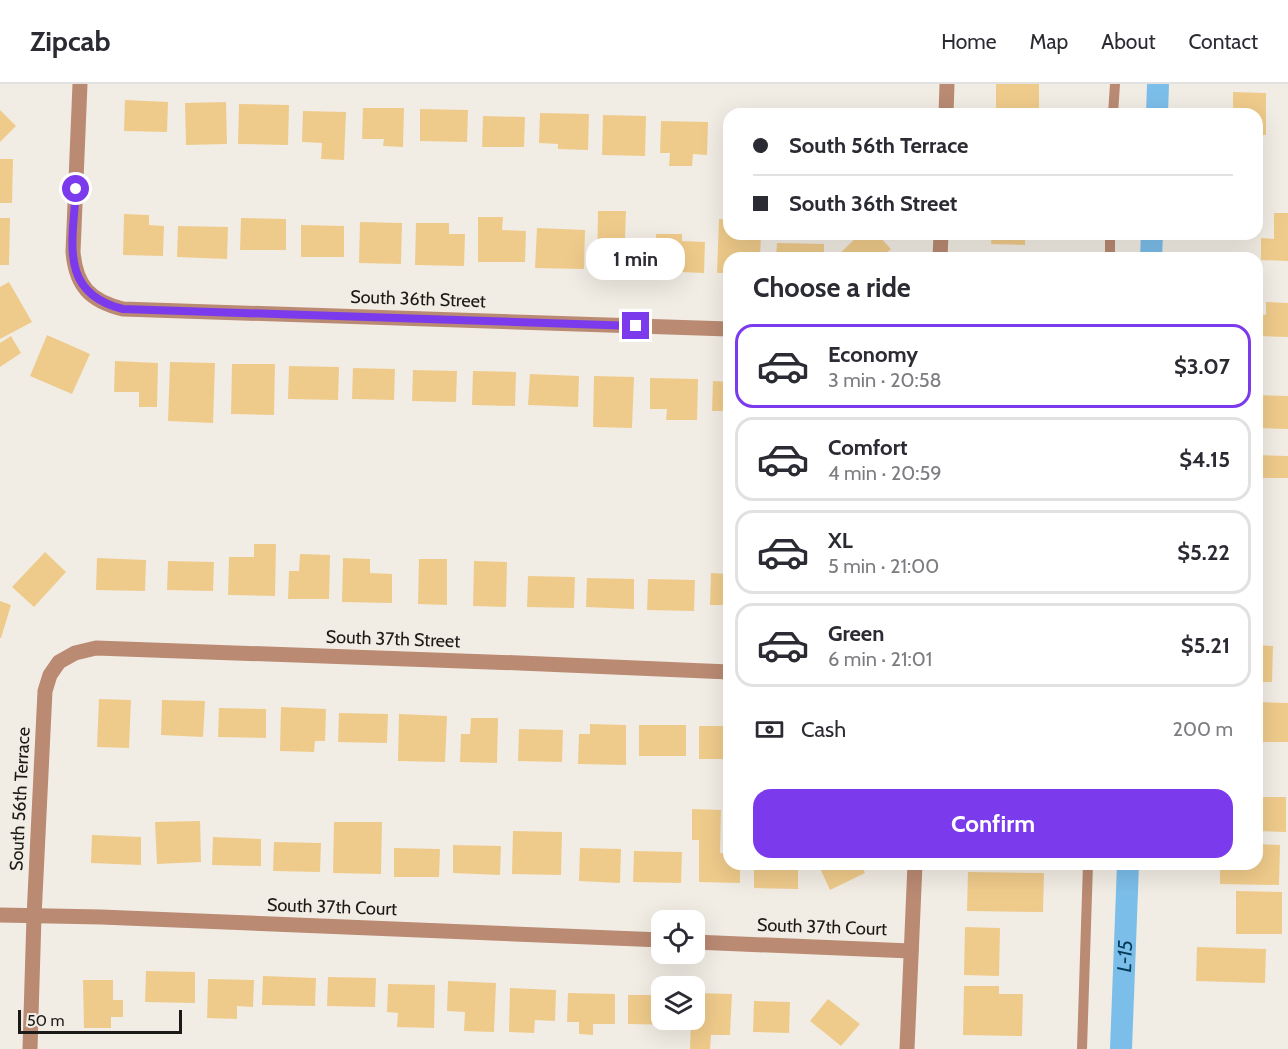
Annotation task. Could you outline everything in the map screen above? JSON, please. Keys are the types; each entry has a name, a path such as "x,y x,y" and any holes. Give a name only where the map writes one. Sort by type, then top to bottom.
{"street":[{"name":"South 36th Street","path":"80,84 74,269 81,284 92,296 106,305 123,309 723,329"},
{"path":"946,108 947,84"},
{"name":"South 37th Street","path":"59,662 75,653 96,648 723,672"},
{"name":"South 56th Terrace","path":"30,1049 43,707 50,675 59,662"},
{"path":"908,1049 915,870"},
{"name":"South 37th Court","path":"0,915 101,917 651,940"},
{"name":"South 37th Court","path":"705,942 911,951"}],"lane":[{"path":"1113,108 1114,84"},
{"path":"1082,1049 1088,870"}],"building":[{"path":"996,84 1039,84 1039,108 996,108"},
{"path":"1233,92 1266,93 1266,135 1263,135 1263,108 1233,108"},
{"path":"125,100 168,102 167,132 124,131"},
{"path":"226,102 227,144 186,145 185,103"},
{"path":"239,104 289,105 288,145 238,144"},
{"path":"363,108 404,108 403,147 383,146 384,139 362,139"},
{"path":"420,109 468,110 467,142 420,141"},
{"path":"0,110 16,126 0,142"},
{"path":"303,111 346,112 344,160 321,159 322,143 302,142"},
{"path":"540,113 589,114 588,150 558,149 558,144 539,143"},
{"path":"603,115 646,116 645,156 602,155"},
{"path":"483,116 525,117 524,147 482,147"},
{"path":"661,121 708,122 707,155 693,154 692,166 669,166 670,153 660,153"},
{"path":"0,159 13,159 12,203 0,203"},
{"path":"598,211 626,211 625,239 642,240 641,271 597,270"},
{"path":"1274,213 1288,213 1288,261 1263,260 1261,240 1274,239"},
{"path":"124,214 149,215 149,225 164,226 163,256 123,255"},
{"path":"478,217 503,217 502,230 526,231 525,262 478,262"},
{"path":"0,218 10,218 9,265 0,265"},
{"path":"241,218 286,219 286,250 240,250"},
{"path":"719,219 723,219 723,240 761,240 760,252 723,252 723,273 717,273"},
{"path":"360,222 402,223 401,264 359,263"},
{"path":"416,223 449,223 449,234 465,234 464,266 415,265"},
{"path":"301,225 344,226 344,257 301,257"},
{"path":"178,226 228,227 227,259 177,257"},
{"path":"537,228 585,230 584,269 535,268"},
{"path":"656,234 682,234 682,241 705,242 704,273 655,271"},
{"path":"854,240 883,240 891,249 888,252 841,252"},
{"path":"991,240 1025,240 1025,245 991,244"},
{"path":"777,243 824,244 824,252 776,252"},
{"path":"9,282 32,322 0,339 0,287"},
{"path":"1266,302 1288,303 1288,337 1263,336 1263,315 1266,315"},
{"path":"47,335 90,354 72,394 30,376"},
{"path":"11,336 21,353 0,367 0,343"},
{"path":"115,361 158,363 157,407 139,407 139,392 114,392"},
{"path":"170,362 215,363 213,423 168,421"},
{"path":"232,364 275,364 274,415 231,414"},
{"path":"289,366 339,367 338,400 288,399"},
{"path":"353,368 395,369 394,400 352,399"},
{"path":"413,370 457,371 456,402 412,401"},
{"path":"473,371 516,372 515,406 472,405"},
{"path":"530,374 579,376 578,407 528,405"},
{"path":"594,376 634,377 632,428 593,427"},
{"path":"650,378 698,379 697,420 666,420 667,409 650,409"},
{"path":"713,381 723,382 723,411 712,411"},
{"path":"1263,395 1288,396 1288,429 1263,428"},
{"path":"1263,455 1288,456 1288,478 1263,478"},
{"path":"254,544 276,544 275,596 228,595 229,557 254,557"},
{"path":"45,552 66,572 34,607 12,587"},
{"path":"300,554 330,555 329,599 288,599 289,571 299,571"},
{"path":"97,558 146,560 145,591 96,590"},
{"path":"343,558 370,559 370,573 392,574 392,603 342,602"},
{"path":"419,559 447,559 447,605 418,604"},
{"path":"168,561 214,562 213,591 167,590"},
{"path":"474,561 507,562 506,607 473,606"},
{"path":"711,573 723,574 723,605 710,605"},
{"path":"528,576 575,577 574,608 527,607"},
{"path":"587,578 634,579 634,609 586,607"},
{"path":"648,579 695,580 694,611 647,610"},
{"path":"0,601 11,605 1,638 0,638"},
{"path":"1263,645 1273,646 1272,682 1263,682"},
{"path":"99,699 131,700 129,748 97,747"},
{"path":"162,700 205,701 203,737 161,735"},
{"path":"1263,702 1288,703 1288,742 1263,742"},
{"path":"281,707 326,709 325,741 315,741 314,752 280,751"},
{"path":"219,708 266,709 266,738 218,737"},
{"path":"339,713 388,714 387,743 338,742"},
{"path":"399,714 447,716 445,762 398,761"},
{"path":"471,718 498,718 497,763 460,762 461,734 470,734"},
{"path":"590,724 626,725 626,765 578,764 579,734 590,734"},
{"path":"639,725 686,725 686,756 639,756"},
{"path":"699,726 723,726 723,759 699,759"},
{"path":"519,729 563,730 562,762 518,761"},
{"path":"1263,797 1286,797 1286,832 1263,831"},
{"path":"692,809 721,810 720,853 723,853 723,870 740,870 740,883 699,882 699,840 692,840"},
{"path":"200,821 201,862 157,864 155,822"},
{"path":"334,822 382,822 381,874 333,873"},
{"path":"513,831 562,832 561,875 512,874"},
{"path":"92,835 141,837 141,865 91,863"},
{"path":"213,837 261,839 261,866 212,865"},
{"path":"274,842 321,843 320,872 273,871"},
{"path":"1263,844 1280,845 1279,885 1220,884 1220,870 1263,870"},
{"path":"453,845 501,846 500,875 453,873"},
{"path":"394,848 440,849 439,877 394,877"},
{"path":"580,848 621,849 620,883 579,881"},
{"path":"634,851 682,852 681,883 633,882"},
{"path":"754,870 798,870 798,889 754,888"},
{"path":"821,870 864,870 865,873 830,890"},
{"path":"968,872 1044,873 1043,912 967,911"},
{"path":"1236,891 1282,892 1282,934 1236,934"},
{"path":"965,927 1000,928 999,976 964,975"},
{"path":"1197,947 1266,949 1265,983 1196,981"},
{"path":"146,971 195,972 195,1003 145,1002"},
{"path":"263,976 316,978 315,1006 262,1005"},
{"path":"328,977 376,978 375,1007 327,1006"},
{"path":"208,979 254,980 253,1007 237,1006 237,1019 207,1018"},
{"path":"83,980 113,980 113,1000 123,1000 123,1017 111,1017 111,1028 84,1028"},
{"path":"448,981 496,983 494,1032 464,1031 465,1012 447,1011"},
{"path":"388,984 435,985 434,1028 397,1027 398,1013 387,1012"},
{"path":"964,986 999,986 999,994 1023,994 1022,1036 963,1035"},
{"path":"510,988 556,990 555,1021 535,1020 534,1033 509,1032"},
{"path":"568,993 615,994 615,1024 593,1024 593,1035 579,1034 579,1022 567,1022"},
{"path":"705,993 732,994 730,1035 711,1035 710,1049 690,1049 691,1030 705,1030"},
{"path":"628,995 651,995 651,1024 628,1024"},
{"path":"828,999 860,1024 841,1046 810,1021"},
{"path":"754,1001 790,1002 789,1033 753,1032"}],"waterway":[{"name":"L-15","path":"1157,108 1158,84"},
{"name":"L-15","path":"1151,252 1152,240"},
{"name":"L-15","path":"1121,1049 1128,870"}],"route":[{"path":"76,189 74,269 81,284 92,296 106,305 123,309 636,326"}]}
